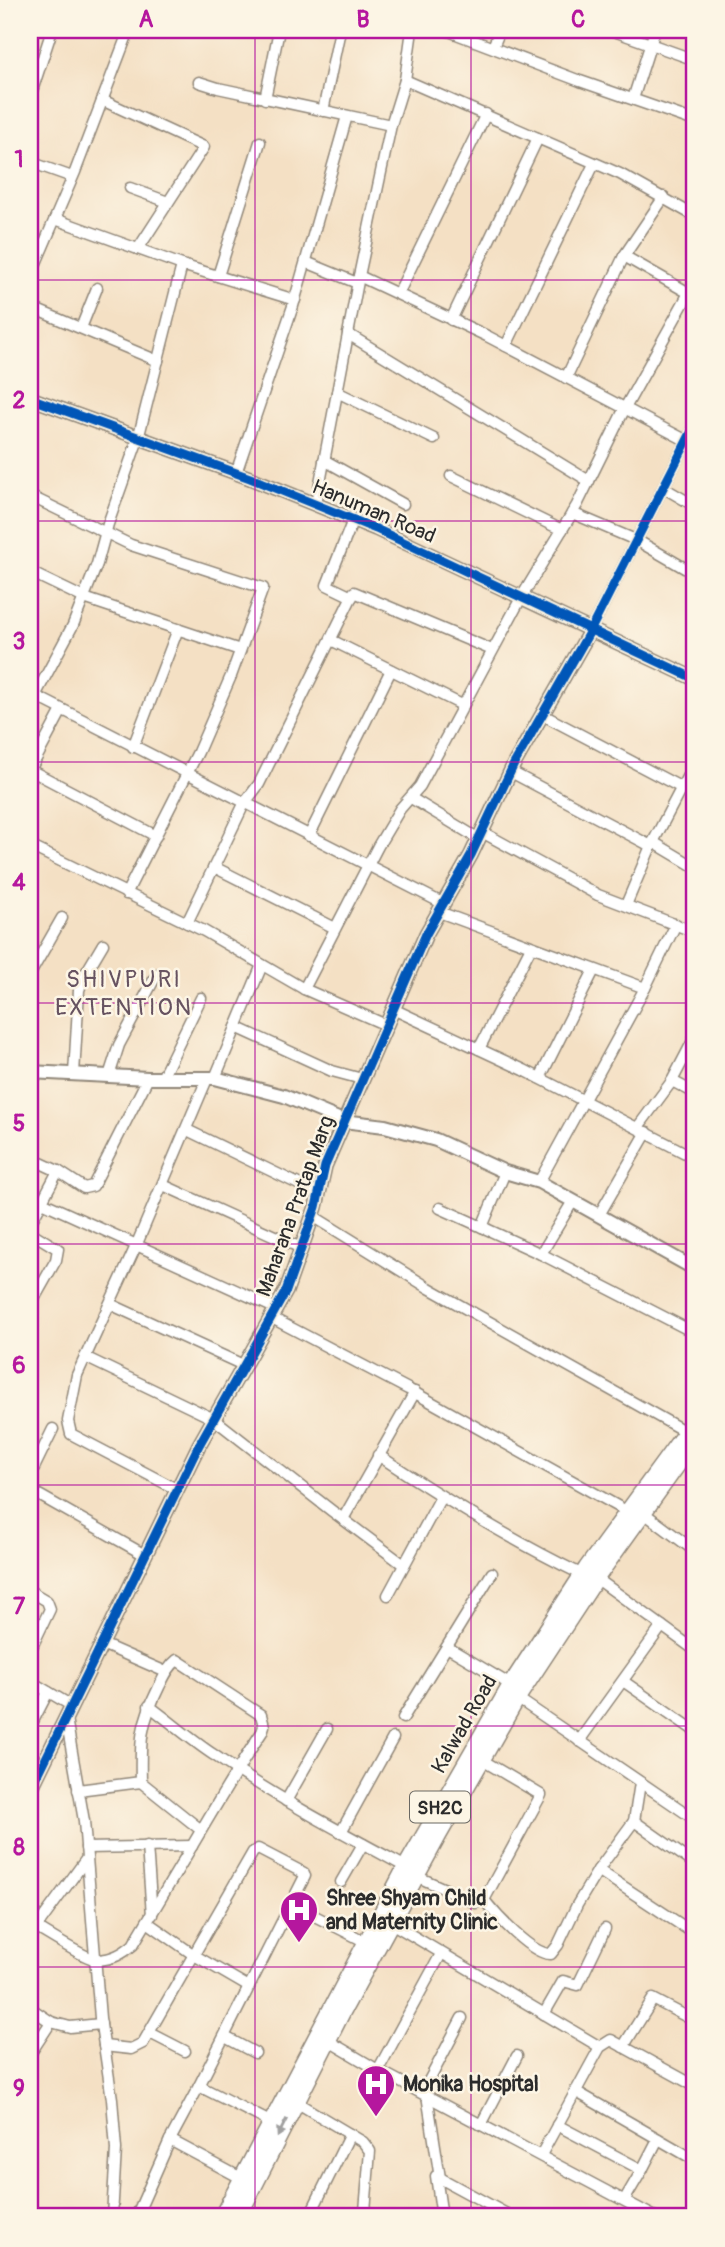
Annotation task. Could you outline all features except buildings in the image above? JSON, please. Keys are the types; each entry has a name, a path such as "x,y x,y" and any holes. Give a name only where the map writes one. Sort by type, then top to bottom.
{"main road":[{"name":"Kalwad Road","path":"238,2217 327,2040 391,1923 411,1871 514,1692 589,1576 692,1431"},
{"name":"Kalwad Road","path":"222,2217 366,1942 482,1760 514,1692"}],"street":[{"path":"30,97 32,81 52,30"},
{"path":"30,277 129,30"},
{"path":"265,99 279,30"},
{"path":"323,111 340,30"},
{"path":"316,504 358,279 391,125 405,79 412,30"},
{"path":"446,30 695,121"},
{"path":"493,47 500,30"},
{"path":"611,30 695,60"},
{"path":"633,99 655,30"},
{"path":"405,79 664,197 695,216"},
{"path":"199,82 265,99 391,125"},
{"path":"102,100 204,147 138,249"},
{"path":"398,294 486,114"},
{"path":"236,473 295,300 347,116"},
{"path":"451,320 538,138"},
{"path":"218,276 260,142"},
{"path":"30,162 72,177"},
{"path":"506,346 594,164"},
{"path":"130,188 168,202"},
{"path":"566,377 624,256 664,197"},
{"path":"55,219 182,265 295,300"},
{"path":"304,989 367,866 400,809 420,786 492,650 572,513 625,408 692,294 624,256"},
{"path":"306,262 398,294 506,346 691,443"},
{"path":"182,265 138,439 97,564 73,625 32,694 367,866 441,908 531,947 645,988"},
{"path":"81,328 97,288"},
{"path":"30,307 158,361"},
{"path":"348,334 589,481"},
{"path":"337,392 434,439"},
{"name":"Hanuman Road","path":"31,403 236,473 316,504 447,561 695,679"},
{"path":"590,631 664,488 691,443 695,425"},
{"path":"324,460 403,504"},
{"path":"451,476 562,530"},
{"path":"664,488 695,506"},
{"path":"30,496 131,545 262,588 231,676 187,775 126,894"},
{"path":"572,513 638,541 695,574"},
{"path":"352,520 327,585 352,597"},
{"path":"30,572 84,598 240,650"},
{"path":"187,923 244,804 259,784 354,592 492,650"},
{"path":"133,747 178,629"},
{"name":"Maharana Pratap Marg","path":"30,1791 214,1419 286,1292 313,1216 325,1166 426,934 481,836 511,772 590,631"},
{"path":"331,640 462,705"},
{"path":"309,836 391,670"},
{"path":"62,710 30,770 156,836"},
{"path":"543,715 682,788"},
{"path":"626,905 652,844 695,762"},
{"path":"511,772 695,867"},
{"path":"411,798 598,895 695,932"},
{"path":"30,846 187,923 304,989 386,1025"},
{"path":"214,867 335,928"},
{"path":"30,974 62,918"},
{"path":"539,1182 585,1101 676,924"},
{"path":"74,1074 79,990 103,944"},
{"path":"479,1049 531,947"},
{"path":"178,1490 71,1434 68,1422 77,1375 262,965"},
{"path":"540,1078 594,970"},
{"path":"109,1076 119,1045 157,974"},
{"path":"30,1158 58,1171 84,1188 96,1184 201,998"},
{"path":"393,1009 540,1078 695,1158"},
{"path":"236,1027 332,1072 362,1079"},
{"path":"599,1215 642,1130 695,1037"},
{"path":"30,1072 211,1079 284,1096 343,1121 385,1126 436,1140 505,1172 539,1182 695,1269"},
{"path":"672,1081 695,1093"},
{"path":"187,1130 319,1194"},
{"path":"30,1224 58,1171"},
{"path":"482,1227 505,1172"},
{"path":"163,1185 301,1248"},
{"path":"541,1254 573,1201"},
{"path":"42,1202 275,1313 635,1510 695,1552"},
{"path":"440,1208 541,1254 695,1333"},
{"path":"313,1216 429,1288 692,1431"},
{"path":"30,1232 58,1249 56,1260 30,1306"},
{"path":"110,1304 243,1365"},
{"path":"85,1357 214,1419 404,1564"},
{"path":"343,1519 415,1392"},
{"path":"30,1476 53,1429"},
{"path":"378,1455 522,1545 589,1576 695,1650"},
{"path":"30,1490 145,1555"},
{"path":"388,1595 442,1497"},
{"path":"403,1718 492,1573"},
{"path":"30,1591 47,1601 50,1609 30,1651"},
{"path":"579,1741 662,1626"},
{"path":"102,1644 166,1672"},
{"path":"447,1647 690,1816 695,1809"},
{"path":"141,1782 140,1737 149,1706 166,1672 177,1660 261,1715 264,1727 262,1732 236,1770 192,1846 133,1945 122,1954 95,1960 33,1926 87,1853 148,1846 192,1846"},
{"path":"30,1681 48,1692 69,1712 87,1853 101,2024 112,2099 116,2148 113,2217"},
{"path":"623,1681 695,1731"},
{"path":"30,1727 48,1692"},
{"path":"149,1706 212,1754 286,1801 411,1871 476,1903 484,1900 541,1796 482,1760"},
{"path":"286,1801 327,1729"},
{"path":"341,1832 393,1738"},
{"path":"78,1790 141,1782 201,1830"},
{"path":"484,1900 496,1916 536,1951 551,1954 598,1870 634,1821 640,1783"},
{"path":"634,1821 695,1864"},
{"path":"341,1882 363,1844"},
{"path":"148,1846 149,1918 194,1955 249,1987"},
{"path":"104,2046 135,2049 143,2043 255,1850 258,1849 305,1874 225,2037 170,2140 136,2217"},
{"path":"598,1870 695,1934"},
{"path":"291,1904 366,1942"},
{"path":"391,1923 600,2047"},
{"path":"544,2014 563,1980 578,1986 605,1929"},
{"path":"379,2070 441,1954"},
{"path":"623,2047 653,1999 695,2021"},
{"path":"30,2008 51,2022 70,2028 101,2024"},
{"path":"440,2178 425,2094 462,2018"},
{"path":"30,2054 51,2022"},
{"path":"150,2033 185,2051"},
{"path":"225,2037 256,2053"},
{"path":"327,2040 655,2217"},
{"path":"541,2155 600,2047 611,2040 695,2086"},
{"path":"482,2123 517,2056"},
{"path":"199,2086 270,2122"},
{"path":"575,2091 692,2158 695,2146"},
{"path":"296,2102 363,2142 370,2151 364,2215"},
{"path":"557,2125 642,2169"},
{"path":"309,2217 350,2134"},
{"path":"625,2199 658,2139"},
{"path":"170,2140 241,2178"},
{"path":"442,2217 436,2176 512,2217"}],"cycle path":[{"path":"30,398 250,478 376,529 695,679"},
{"path":"30,1791 199,1445 286,1291 316,1207 325,1166 426,934 471,855 514,764 590,631 695,425"}],"place":[{"name":"Shree Shyam Child and Maternity Clinic","path":"299,1944"},
{"name":"Monika Hospital","path":"376,2118"}],"district":[{"name":"SHIVPURI EXTENTION","path":"124,993"}]}
